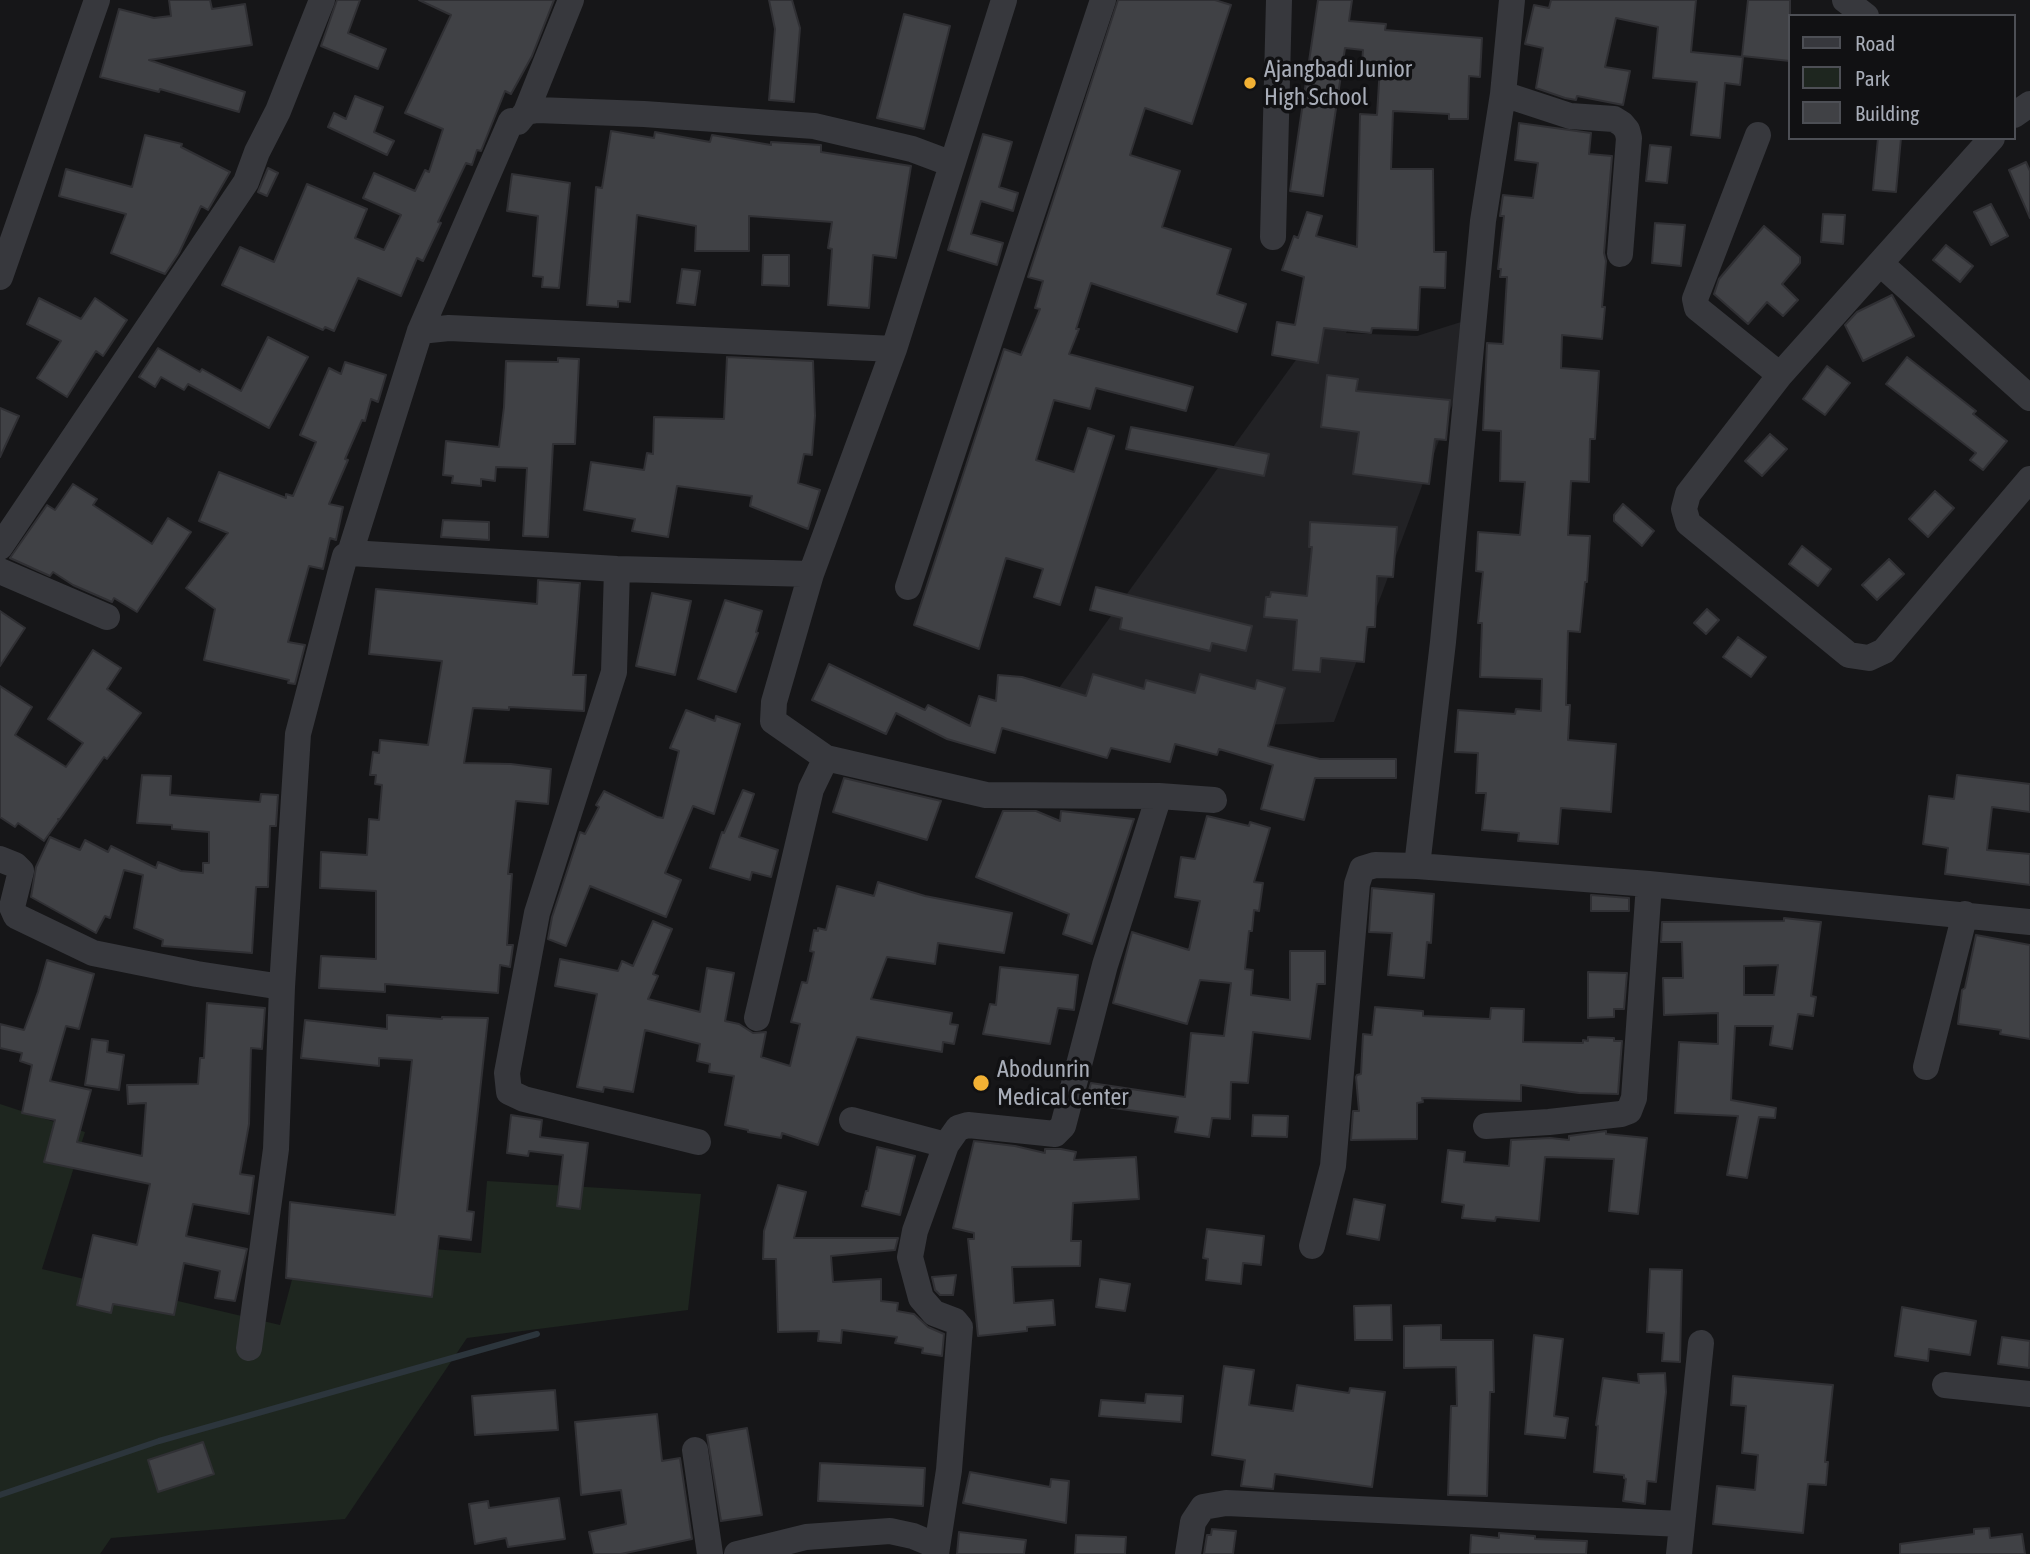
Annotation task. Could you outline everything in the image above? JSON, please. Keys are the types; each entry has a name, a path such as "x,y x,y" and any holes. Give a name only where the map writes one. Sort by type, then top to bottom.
{"street":[{"path":"0,277 97,0"},
{"path":"0,547 246,182 257,152 278,111 322,0"},
{"path":"350,553 420,331 511,121 518,122 526,112 571,0"},
{"path":"1004,0 894,349 811,574 774,702 773,721 826,758 986,795 1159,796 1213,800"},
{"path":"908,587 1103,0"},
{"path":"1273,237 1279,0"},
{"path":"1417,866 1444,629 1483,221 1503,94 1512,0"},
{"path":"1845,0 1863,14"},
{"path":"1503,94 1570,116 1614,119 1622,124 1629,138 1620,254"},
{"path":"526,112 537,110 644,114 814,126 912,149 952,164"},
{"path":"1758,135 1695,299 1697,308 1780,374"},
{"path":"1990,140 1780,374 1688,494 1684,509 1688,523 1849,655 1869,658 1884,651 2030,479"},
{"path":"1881,264 2030,398"},
{"path":"420,331 449,328 894,349"},
{"path":"249,1348 276,1149 282,987 298,734 345,556 350,553 617,569 811,574"},
{"path":"617,569 614,672 537,913 507,1073 509,1092 524,1099 698,1142"},
{"path":"0,570 107,617"},
{"path":"757,1018 811,789 826,758"},
{"path":"737,1554 806,1537 890,1531 914,1536 936,1550 949,1470 960,1327 955,1321 934,1313 921,1298 909,1257 915,1231 946,1145 958,1128 968,1125 1055,1133 1063,1126 1105,965 1159,796"},
{"path":"0,859 15,864 21,871 12,907 16,916 93,953 197,974 282,987"},
{"path":"1312,1246 1333,1166 1357,884 1362,869 1376,865 1417,866 1649,884 2030,922"},
{"path":"1486,1126 1549,1122 1629,1111 1634,1098 1649,884"},
{"path":"1926,1067 1965,915"},
{"path":"852,1121 946,1145"},
{"path":"1679,1554 1701,1343"},
{"path":"1945,1385 2030,1394"},
{"path":"695,1450 710,1554"},
{"path":"1188,1554 1193,1522 1203,1507 1226,1503 1682,1524"}],"shaded area":[{"path":"1350,285 1372,289 1346,333 1417,336 1486,314 1334,722 1025,735"}],"green space":[{"path":"0,1104 85,1132 42,1269 280,1325 303,1238 481,1253 487,1181 701,1194 688,1310 467,1338 345,1519 111,1538 100,1554 0,1554"}],"building":[{"path":"169,0 210,0 212,9 245,4 252,45 149,60 245,92 239,112 160,89 159,92 100,77 119,9 154,18 171,16"},
{"path":"337,0 360,0 348,33 386,49 378,69 321,46"},
{"path":"419,0 554,0 532,56 511,94 505,91 481,151 477,150 472,165 466,163 423,261 417,258 401,296 358,278 334,331 325,327 323,330 222,285 240,247 274,262 307,184 367,209 355,238 384,250 401,215 363,198 374,173 415,191 425,170 429,172 443,129 405,113 451,15"},
{"path":"769,0 792,0 800,28 794,102 769,100 775,29"},
{"path":"1118,0 1215,0 1231,5 1192,124 1145,108 1130,155 1180,171 1162,227 1231,249 1217,294 1246,304 1237,332 1091,283 1076,329 1079,329 1069,354 1193,387 1186,411 1096,388 1090,409 1054,400 1036,460 1074,472 1088,428 1114,436 1060,605 1034,597 1043,569 1006,558 979,649 914,625 1004,349 1021,355 1040,309 1035,308 1043,281 1028,277"},
{"path":"1318,0 1352,0 1349,21 1386,24 1385,30 1482,38 1480,77 1469,76 1468,119 1449,119 1449,114 1393,111 1391,169 1433,169 1434,252 1446,252 1445,288 1420,287 1418,330 1372,328 1371,333 1324,328 1318,363 1272,355 1277,322 1295,325 1304,277 1282,270 1294,236 1298,238 1307,212 1322,216 1316,236 1357,247 1360,114 1377,115 1380,66 1362,64 1363,50 1345,48 1323,196 1290,191"},
{"path":"1551,0 1696,0 1691,52 1743,57 1740,85 1725,83 1720,138 1691,135 1697,82 1653,78 1658,27 1616,18 1605,67 1630,71 1623,105 1577,96 1576,100 1565,98 1536,88 1543,48 1525,44 1534,5 1549,8"},
{"path":"1748,0 1790,0 1788,61 1742,56"},
{"path":"904,14 950,26 924,129 877,118"},
{"path":"355,96 383,107 374,132 394,141 387,155 328,127 334,113 346,119"},
{"path":"1519,123 1591,133 1589,154 1612,156 1604,253 1606,261 1602,307 1605,307 1602,339 1562,335 1561,368 1599,371 1595,439 1590,439 1589,482 1571,481 1568,535 1590,536 1580,632 1568,631 1566,705 1570,705 1568,740 1616,744 1611,812 1561,808 1558,844 1518,841 1519,833 1482,830 1486,793 1476,793 1478,753 1455,752 1458,710 1515,714 1516,709 1541,711 1542,679 1480,677 1482,623 1478,623 1483,572 1476,571 1478,532 1520,535 1525,482 1500,481 1501,431 1483,430 1487,343 1503,344 1507,277 1500,277 1501,269 1498,269 1504,216 1500,216 1503,195 1533,198 1538,163 1515,160"},
{"path":"611,131 654,138 655,132 710,142 712,135 771,145 771,142 821,145 821,152 911,166 896,258 873,255 869,308 828,305 832,249 828,248 832,222 749,216 749,251 695,251 696,226 637,215 630,302 618,301 618,307 587,305 596,187 602,188"},
{"path":"983,134 1012,142 999,187 1018,193 1013,211 981,201 971,234 1003,243 997,265 948,250"},
{"path":"145,135 182,144 181,147 230,172 208,210 201,206 179,253 165,274 111,253 126,214 59,196 66,169 132,187"},
{"path":"1878,140 1901,140 1896,192 1873,190"},
{"path":"1650,145 1671,147 1667,183 1646,181"},
{"path":"2026,162 2030,171 2030,218 2009,170"},
{"path":"268,168 278,173 267,196 258,192"},
{"path":"512,174 570,183 559,288 542,287 543,277 533,276 538,216 507,211"},
{"path":"1991,204 2008,236 1991,245 1974,212"},
{"path":"1823,214 1845,215 1843,244 1821,242"},
{"path":"1655,223 1685,225 1681,266 1652,263"},
{"path":"1764,226 1800,257 1800,263 1782,284 1798,300 1783,316 1767,302 1748,324 1714,294 1719,279"},
{"path":"1946,245 1973,266 1960,282 1933,260"},
{"path":"763,255 789,255 789,286 762,285"},
{"path":"682,269 700,271 695,305 677,303"},
{"path":"1892,295 1914,336 1863,361 1845,325 1857,312"},
{"path":"39,298 81,319 95,298 127,320 103,356 96,351 67,397 37,378 61,341 27,324"},
{"path":"268,337 308,357 269,428 188,384 184,390 161,377 155,387 139,377 158,348 241,391"},
{"path":"727,357 813,361 815,416 812,455 804,454 798,483 820,490 808,529 750,506 752,496 677,486 668,537 632,531 635,519 584,510 591,462 644,470 647,453 653,454 654,417 724,419"},
{"path":"1907,357 1976,411 1973,414 2007,441 1983,470 1970,460 1976,453 1886,384"},
{"path":"558,358 579,359 575,444 553,444 548,537 523,536 527,468 496,467 495,481 481,479 481,486 452,483 453,476 443,475 446,441 499,447 506,361 558,362"},
{"path":"345,362 386,375 378,402 371,399 365,421 362,420 345,459 348,460 329,504 343,507 336,540 330,538 323,569 309,566 288,642 305,645 295,684 288,683 289,680 204,660 215,609 186,588 228,533 199,521 219,472 286,498 286,494 293,496 316,442 300,435 329,368 341,374"},
{"path":"1827,366 1850,383 1825,415 1803,399"},
{"path":"1327,375 1358,379 1356,391 1450,400 1446,440 1435,439 1429,484 1353,474 1359,432 1321,427"},
{"path":"0,408 19,416 0,457"},
{"path":"1131,427 1269,454 1264,476 1126,449"},
{"path":"1770,434 1787,449 1762,476 1745,461"},
{"path":"73,484 97,499 93,505 152,544 168,518 191,532 137,612 114,598 112,602 73,585 53,572 50,576 10,558 47,505 55,510"},
{"path":"1935,491 1954,508 1928,537 1909,519"},
{"path":"1623,504 1654,531 1642,546 1614,521 1614,515"},
{"path":"443,520 489,522 489,540 441,537"},
{"path":"1310,522 1397,527 1393,577 1377,576 1375,627 1367,627 1364,662 1321,658 1320,672 1293,670 1297,620 1264,617 1266,597 1270,597 1271,592 1307,596 1312,547 1309,547"},
{"path":"1802,546 1831,569 1818,586 1789,564"},
{"path":"1889,559 1904,574 1877,600 1862,585"},
{"path":"538,580 580,583 573,675 586,675 584,711 473,708 464,763 511,764 551,769 548,804 516,801 508,874 512,874 507,945 513,945 510,967 500,965 498,993 385,984 385,992 319,988 321,956 376,959 376,891 320,888 321,852 367,855 369,819 379,820 382,785 375,784 376,775 370,775 373,752 379,753 380,740 428,745 442,661 369,654 376,589 537,604"},
{"path":"1096,587 1252,626 1246,651 1212,643 1210,651 1120,629 1122,618 1090,610"},
{"path":"652,593 691,601 675,675 636,666"},
{"path":"725,600 762,611 756,632 758,633 736,692 698,679"},
{"path":"1707,609 1719,620 1706,634 1694,623"},
{"path":"0,611 25,628 0,666"},
{"path":"1738,637 1766,657 1751,677 1723,657"},
{"path":"93,650 121,668 107,689 141,713 107,759 104,757 44,841 18,823 15,827 0,817 0,686 32,707 15,735 66,767 83,743 48,719"},
{"path":"829,664 925,710 928,705 970,726 979,696 996,701 998,675 1022,677 1086,696 1093,674 1144,689 1146,680 1195,693 1200,674 1255,689 1257,680 1285,688 1268,746 1320,759 1396,759 1396,778 1315,778 1304,820 1261,809 1273,765 1219,749 1217,755 1175,744 1170,762 1111,748 1107,758 1002,728 995,753 947,739 896,713 886,734 812,700"},
{"path":"686,710 715,721 716,716 740,724 714,814 693,806 665,873 681,880 666,917 590,886 566,946 548,939 552,917 580,832 585,834 604,791 663,818 679,751 670,748"},
{"path":"142,775 171,776 170,795 260,802 261,794 278,795 276,826 270,826 268,887 256,887 252,953 162,946 163,940 134,928 143,875 124,870 110,918 105,916 96,933 31,897 36,867 50,837 80,850 85,840 108,852 111,846 156,868 158,862 181,871 203,873 203,863 209,863 209,832 172,829 172,825 137,823"},
{"path":"1957,775 2030,784 2030,812 1992,807 1987,850 2030,854 2030,885 1945,874 1948,848 1923,844 1929,796 1954,799"},
{"path":"844,778 941,801 927,840 833,812"},
{"path":"743,790 754,794 739,837 778,850 771,877 752,872 750,880 710,868 722,832 724,833"},
{"path":"1003,811 1036,811 1060,821 1061,811 1134,819 1092,944 1063,934 1069,914 976,877"},
{"path":"1207,816 1249,826 1250,822 1270,828 1254,882 1263,883 1259,911 1254,910 1252,931 1249,931 1245,969 1253,970 1251,995 1290,1000 1290,951 1325,951 1325,984 1317,984 1310,1039 1253,1032 1248,1083 1231,1082 1230,1119 1212,1118 1209,1137 1175,1132 1178,1117 1085,1104 1091,1083 1185,1097 1191,1033 1224,1036 1231,983 1200,980 1187,1024 1113,1003 1132,932 1189,950 1200,901 1175,897 1181,857 1195,859"},
{"path":"878,882 925,896 1012,913 1004,953 938,943 935,964 887,957 871,999 952,1013 950,1024 958,1025 954,1044 943,1042 942,1052 857,1037 818,1145 782,1133 781,1138 725,1125 734,1076 709,1072 710,1064 697,1061 700,1044 645,1030 633,1092 604,1087 603,1092 577,1087 597,994 555,986 560,959 618,971 622,961 633,966 653,921 672,929 653,974 658,976 648,999 700,1012 707,968 734,973 725,1021 739,1024 753,1033 766,1032 761,1057 790,1066 800,1024 791,1022 802,982 807,983 814,952 810,951 814,930 826,930 837,886 874,896"},
{"path":"1372,888 1434,894 1431,943 1427,942 1424,978 1388,975 1392,933 1369,932"},
{"path":"1591,895 1629,898 1629,911 1591,911"},
{"path":"1784,918 1821,922 1811,996 1816,997 1813,1016 1798,1014 1792,1049 1770,1045 1773,1026 1735,1026 1731,1100 1776,1108 1775,1118 1759,1117 1747,1178 1727,1175 1738,1116 1675,1113 1679,1042 1718,1044 1718,1013 1664,1015 1663,978 1683,978 1682,942 1661,942 1662,922 1784,921","holes":["1778,965 1774,995 1744,995 1744,966"]},
{"path":"1976,935 2030,945 2030,1039 2000,1034 2001,1030 1958,1024 1962,990 1965,988"},
{"path":"47,960 94,974 79,1029 66,1026 50,1081 91,1090 77,1142 142,1156 146,1103 128,1104 127,1085 198,1084 200,1058 204,1058 207,1003 265,1008 262,1049 251,1048 249,1124 240,1174 254,1176 249,1214 193,1204 186,1236 247,1249 235,1301 215,1298 220,1271 184,1263 174,1315 113,1304 111,1313 77,1305 93,1235 137,1245 150,1184 44,1162 55,1120 22,1113 32,1065 20,1061 22,1053 0,1048 0,1024 24,1030"},
{"path":"1000,967 1078,975 1074,1010 1058,1008 1050,1044 983,1034 990,1004 996,1005"},
{"path":"1588,972 1627,973 1624,1009 1614,1009 1614,1017 1588,1018"},
{"path":"1375,1007 1423,1011 1423,1016 1490,1019 1491,1008 1524,1009 1523,1042 1583,1043 1583,1040 1588,1041 1588,1037 1614,1038 1614,1041 1622,1041 1618,1094 1579,1093 1521,1085 1521,1101 1422,1098 1423,1102 1417,1103 1417,1139 1351,1140 1353,1111 1359,1111 1356,1077 1361,1074 1363,1034 1372,1035"},
{"path":"387,1015 442,1019 488,1018 467,1211 474,1212 471,1240 439,1236 432,1297 286,1278 290,1202 395,1215 412,1060 379,1058 379,1066 301,1058 305,1020 387,1029"},
{"path":"92,1039 108,1041 107,1052 124,1055 119,1090 85,1085"},
{"path":"511,1115 542,1120 540,1137 588,1143 580,1209 557,1206 563,1155 529,1151 528,1156 507,1153"},
{"path":"1253,1115 1288,1116 1287,1137 1252,1136"},
{"path":"1606,1131 1606,1134 1647,1138 1638,1214 1609,1211 1614,1159 1545,1157 1539,1221 1496,1217 1495,1221 1462,1218 1464,1205 1442,1202 1448,1150 1465,1152 1464,1162 1509,1166 1511,1140 1569,1140 1569,1136"},
{"path":"974,1141 1045,1153 1045,1149 1061,1149 1076,1152 1074,1160 1136,1157 1139,1199 1073,1203 1071,1241 1081,1241 1080,1266 1012,1267 1014,1303 1053,1300 1055,1325 978,1336 968,1239 974,1239 974,1233 953,1228"},
{"path":"877,1147 915,1156 900,1215 862,1206 868,1191"},
{"path":"778,1185 806,1192 794,1238 898,1238 895,1250 831,1256 833,1282 881,1279 881,1301 898,1303 897,1311 914,1314 928,1327 944,1334 942,1356 922,1353 923,1348 895,1343 897,1337 842,1330 841,1343 818,1341 819,1331 778,1332 776,1259 763,1259 764,1231"},
{"path":"1354,1199 1385,1205 1379,1240 1347,1234"},
{"path":"1207,1229 1264,1236 1261,1265 1243,1263 1241,1284 1206,1280 1208,1259 1203,1258"},
{"path":"1650,1269 1682,1270 1680,1362 1662,1361 1664,1333 1647,1332"},
{"path":"956,1275 953,1295 940,1295 935,1290 932,1277"},
{"path":"1100,1279 1130,1284 1125,1311 1096,1307"},
{"path":"1391,1305 1392,1340 1355,1340 1354,1306"},
{"path":"1902,1307 1976,1321 1970,1355 1929,1349 1928,1361 1895,1356"},
{"path":"1441,1325 1441,1340 1493,1340 1494,1392 1490,1392 1487,1496 1448,1495 1451,1406 1457,1406 1456,1367 1404,1368 1404,1326"},
{"path":"1534,1335 1563,1339 1554,1416 1568,1418 1565,1438 1525,1434"},
{"path":"2002,1337 2030,1341 2029,1368 1998,1364"},
{"path":"1224,1366 1254,1370 1249,1405 1293,1411 1297,1385 1349,1393 1350,1388 1385,1392 1372,1487 1275,1474 1273,1489 1241,1486 1245,1460 1212,1455"},
{"path":"1665,1373 1666,1392 1656,1482 1647,1481 1645,1504 1623,1501 1626,1479 1624,1475 1594,1472 1596,1425 1603,1378 1639,1383 1638,1374"},
{"path":"1733,1376 1833,1385 1825,1462 1828,1462 1826,1485 1808,1484 1803,1533 1713,1524 1717,1486 1755,1490 1758,1455 1742,1453 1746,1406 1731,1405"},
{"path":"555,1390 558,1430 475,1435 472,1396"},
{"path":"1146,1394 1183,1396 1181,1422 1099,1416 1101,1400 1145,1403"},
{"path":"657,1414 662,1461 680,1458 692,1539 621,1554 594,1554 589,1532 626,1524 621,1490 581,1495 575,1422"},
{"path":"747,1428 762,1515 721,1521 707,1435"},
{"path":"203,1442 214,1474 158,1492 148,1460"},
{"path":"820,1463 925,1468 923,1506 818,1501"},
{"path":"970,1472 1050,1487 1051,1479 1069,1481 1066,1523 963,1503"},
{"path":"559,1498 565,1539 508,1547 506,1538 475,1544 469,1504 488,1501 489,1508"},
{"path":"1989,1528 1990,1538 2022,1534 2025,1554 1900,1554 1900,1544 1974,1534 1974,1529"},
{"path":"1212,1529 1236,1531 1233,1554 1204,1554 1207,1535 1211,1535"},
{"path":"959,1532 1026,1540 1024,1554 957,1554"},
{"path":"1499,1533 1535,1536 1535,1539 1587,1541 1586,1554 1470,1554 1471,1535 1499,1538"},
{"path":"1076,1535 1126,1537 1125,1554 1075,1554"}],"waterway":[{"path":"0,1495 159,1441 537,1334"}],"place":[{"name":"Ajangbadi Junior High School","path":"1250,83"},
{"name":"Abodunrin Medical Center","path":"981,1083"}]}
